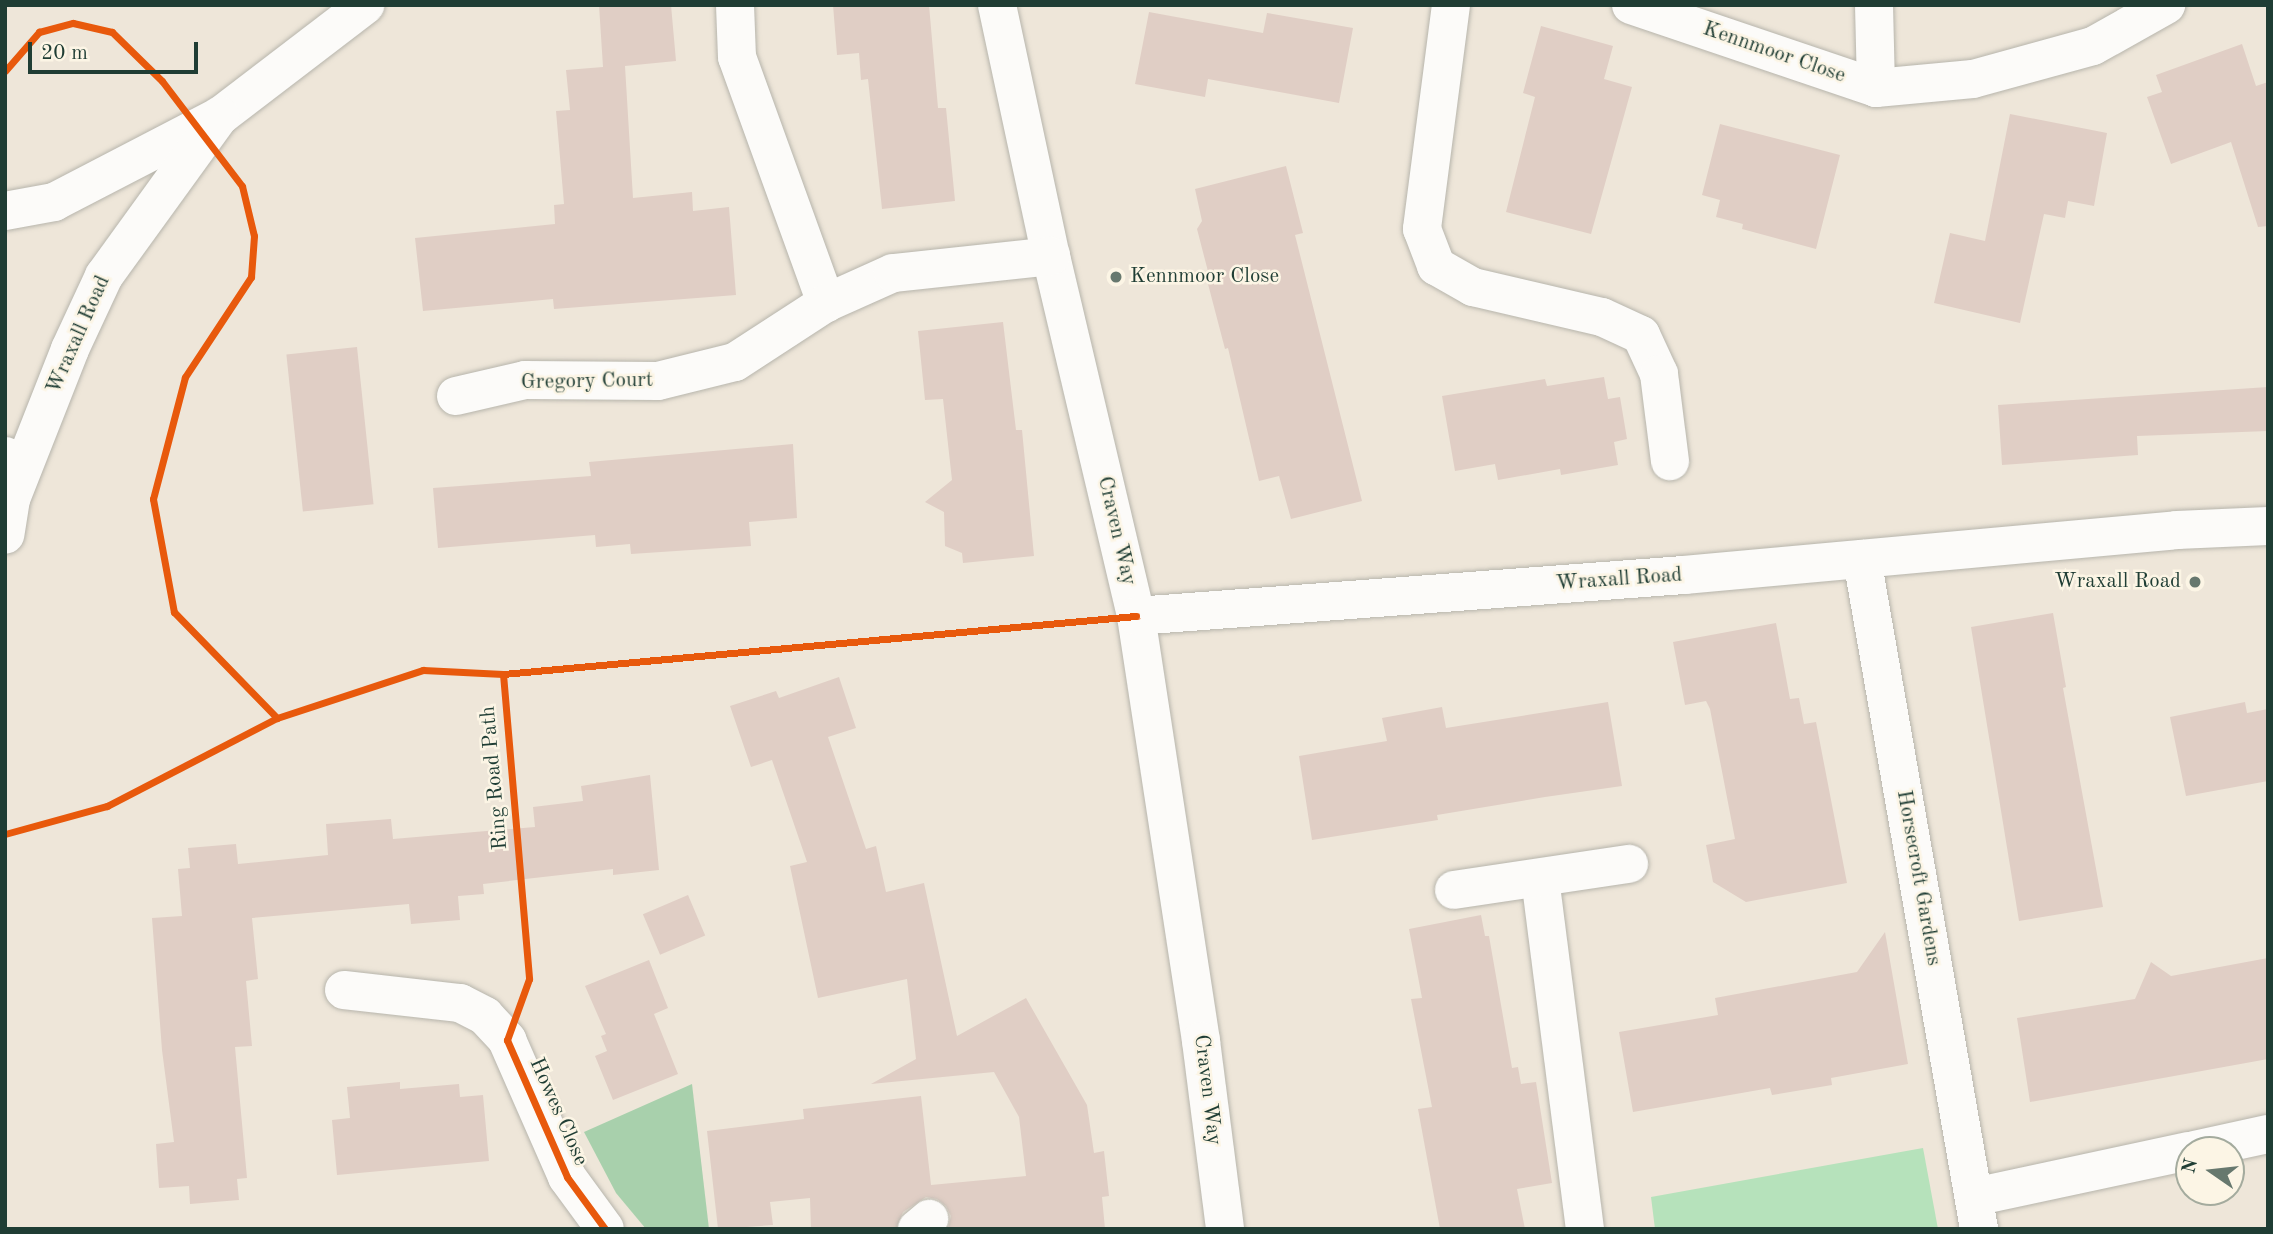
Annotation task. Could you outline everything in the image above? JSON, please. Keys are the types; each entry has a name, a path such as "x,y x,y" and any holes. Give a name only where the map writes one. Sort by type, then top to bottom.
{"main road":[{"name":"Wraxall Road","path":"5,211 54,202 220,116 365,5"},
{"path":"735,5 737,57 826,303"},
{"name":"Craven Way","path":"997,5 1051,256 1136,616 1200,1041 1225,1229"},
{"path":"1451,5 1422,229 1436,266 1473,287 1602,317 1641,335 1659,374 1671,461"},
{"name":"Kennmoor Close","path":"1631,5 1876,88 1973,79 2093,46 2166,5"},
{"name":"Kennmoor Close","path":"1874,5 1876,88"},
{"name":"Wraxall Road","path":"11,499 71,349 104,276 220,116"},
{"name":"Gregory Court","path":"456,396 525,380 658,382 735,362 826,303 893,274 1051,256"},
{"path":"5,456 11,499 5,536"},
{"name":"Wraxall Road","path":"1136,616 1684,575 2177,530 2268,526"},
{"name":"Horsecroft Gardens","path":"1862,559 1976,1213 2175,1156"},
{"path":"1454,890 1629,864"},
{"path":"1540,878 1585,1229"},
{"name":"Howes Close","path":"344,990 460,1003 485,1016 508,1040 567,1178 605,1229"},
{"name":"Horsecroft Gardens","path":"2245,1139 2268,1134"}],"green space":[{"path":"692,1084 709,1229 646,1229 616,1193 584,1132"},
{"path":"1923,1148 1938,1229 1655,1229 1651,1197"}],"building":[{"path":"599,5 671,5 676,61 625,66 633,198 692,192 693,211 729,207 736,295 554,309 553,299 423,311 415,238 555,224 554,205 564,204 556,111 570,110 566,70 603,67"},
{"path":"833,5 929,5 938,108 946,108 955,201 882,209 868,79 861,80 859,53 837,55"},
{"path":"1149,12 1263,33 1267,13 1353,28 1339,103 1208,79 1205,97 1135,84"},
{"path":"1541,26 1613,46 1604,79 1632,87 1591,234 1506,212 1535,97 1523,93"},
{"path":"2242,44 2256,86 2268,82 2268,226 2258,227 2231,142 2171,164 2147,97 2162,92 2156,75"},
{"path":"2010,114 2107,133 2094,206 2068,201 2065,218 2044,214 2020,323 1934,303 1950,233 1985,241"},
{"path":"1720,124 1840,155 1816,249 1742,229 1743,224 1716,217 1720,200 1702,195"},
{"path":"1286,166 1303,233 1295,235 1362,501 1291,519 1279,476 1259,481 1228,348 1225,349 1208,284 1211,283 1197,229 1202,221 1195,189"},
{"path":"1003,322 1016,430 1022,430 1034,556 963,563 962,553 945,546 944,512 925,502 952,480 943,399 925,400 918,331"},
{"path":"357,347 374,504 303,512 286,354"},
{"path":"1604,377 1608,399 1620,397 1627,439 1614,442 1618,465 1561,475 1560,469 1498,480 1495,464 1455,471 1442,396 1545,379 1547,386"},
{"path":"2268,387 2268,431 2137,436 2138,455 2002,465 1998,405"},
{"path":"793,444 797,518 749,522 751,546 631,554 630,544 596,547 595,535 438,548 433,488 591,476 589,462"},
{"path":"2053,613 2066,687 2063,688 2103,907 2019,921 1971,627"},
{"path":"1776,623 1790,699 1799,698 1804,724 1816,722 1847,883 1746,902 1713,882 1706,845 1735,839 1710,709 1706,701 1685,705 1673,642"},
{"path":"839,677 856,728 828,737 866,849 876,846 886,892 924,883 957,1036 1026,998 1087,1105 1094,1153 1104,1151 1109,1196 1102,1197 1105,1229 948,1229 951,1216 946,1206 937,1199 926,1197 903,1212 896,1229 811,1229 810,1198 770,1202 773,1225 718,1229 707,1131 804,1119 803,1109 921,1096 931,1185 1026,1176 1019,1117 994,1072 871,1084 916,1059 907,979 818,998 790,866 807,862 772,760 751,767 730,706 776,691 779,698"},
{"path":"1608,702 1622,786 1437,815 1438,820 1312,840 1299,756 1387,741 1382,718 1442,707 1446,728"},
{"path":"2245,702 2247,713 2268,709 2268,781 2186,796 2170,717"},
{"path":"650,775 659,870 613,875 613,869 483,884 484,894 458,896 460,920 411,924 409,904 252,918 258,979 246,981 252,1046 235,1047 247,1178 237,1179 239,1200 190,1204 189,1186 159,1188 156,1144 174,1142 162,1050 152,918 182,916 178,869 190,868 188,848 236,844 238,864 328,855 326,824 391,819 393,839 535,827 533,807 583,801 581,786"},
{"path":"688,895 705,936 660,955 643,914"},
{"path":"1481,915 1485,936 1489,936 1512,1068 1518,1067 1521,1084 1536,1082 1552,1183 1517,1189 1525,1229 1440,1229 1418,1109 1432,1107 1411,999 1422,998 1409,929"},
{"path":"1885,932 1908,1064 1831,1078 1832,1085 1772,1095 1770,1088 1633,1112 1619,1032 1718,1015 1715,998 1857,972"},
{"path":"2268,958 2268,1059 2030,1102 2017,1018 2135,999 2151,962 2171,976"},
{"path":"649,960 668,1008 654,1014 678,1074 613,1100 595,1056 607,1051 601,1036 606,1034 585,986"},
{"path":"400,1082 400,1089 459,1084 460,1097 483,1095 489,1161 337,1175 332,1120 350,1118 347,1087"}],"cycle path":[{"path":"5,71 39,32 73,23 112,32 162,81 242,186 254,236 251,277 185,377 153,499 174,612 277,718 423,670 503,674 1136,616"},
{"name":"Ring Road Path","path":"503,674 529,979 507,1040 567,1177 605,1229"},
{"path":"5,834 107,806 277,718"}],"place":[{"name":"Kennmoor Close","path":"1116,277"},
{"name":"Wraxall Road","path":"2195,582"}]}
